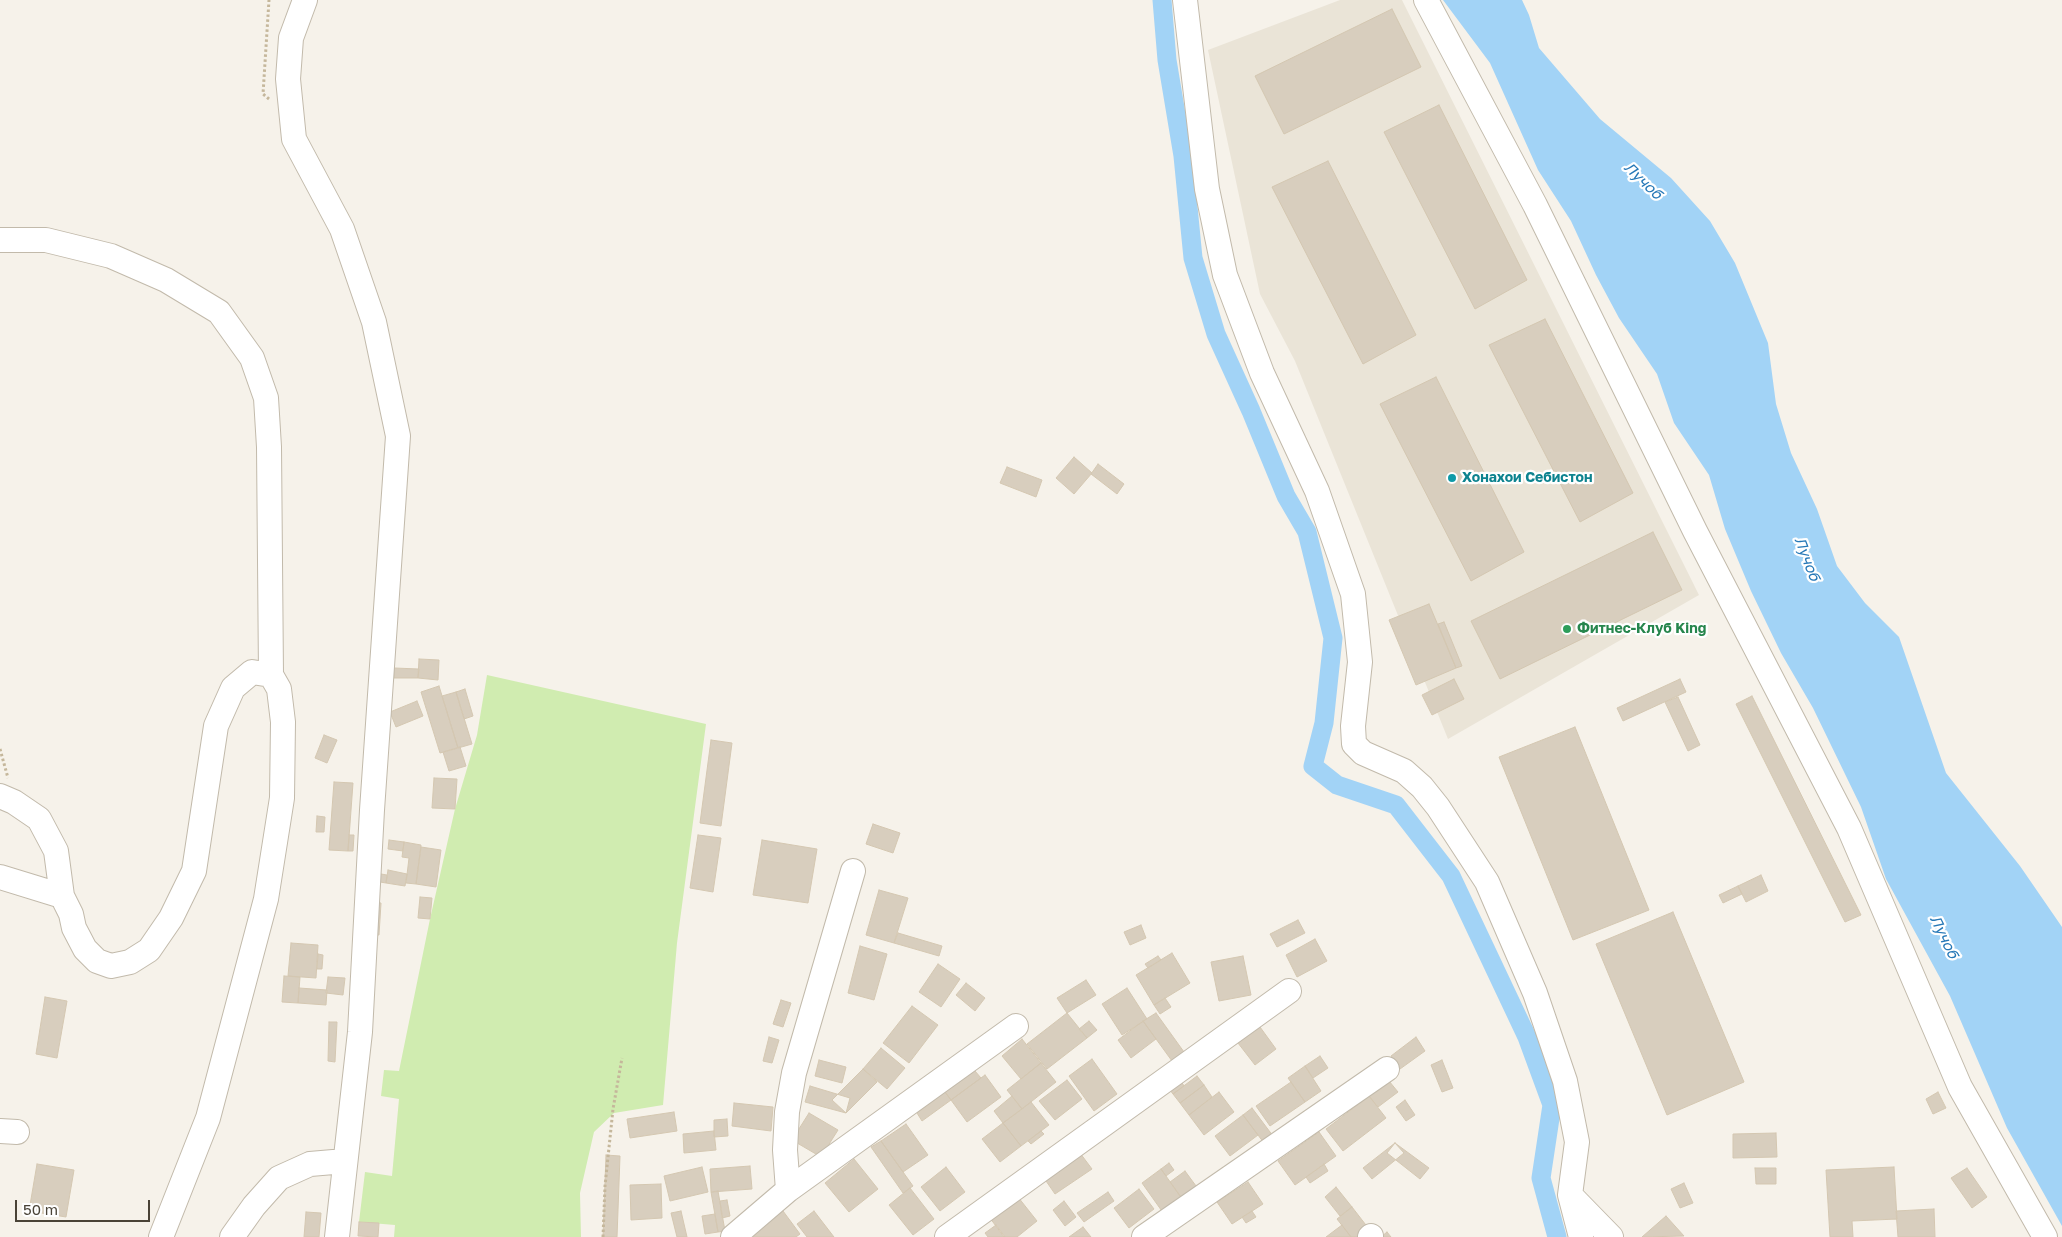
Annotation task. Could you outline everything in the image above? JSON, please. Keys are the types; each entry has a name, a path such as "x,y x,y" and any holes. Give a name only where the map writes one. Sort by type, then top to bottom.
{"street":[{"path":"305,0 291,38 288,79 294,139 342,229 374,322 398,436 372,810 360,1032 337,1237"},
{"path":"1185,0 1206,189 1225,275 1262,372 1317,491 1353,594 1360,662 1354,744 1363,753 1404,771 1422,787 1438,807 1487,882 1535,994 1565,1081 1577,1142 1570,1195 1581,1237"},
{"path":"1426,0 1535,205 1694,531 1849,828 1960,1087 2045,1237"},
{"path":"0,240 46,240 111,256 166,280 219,312 252,358 266,398 271,675 279,689 283,722 282,798 266,899 208,1118 161,1237"},
{"path":"0,796 14,802 39,819 56,850 62,896 71,914 74,928 85,949 97,961 112,966 130,962 149,950 171,918 194,871 216,726 233,688 252,672 271,675"},
{"path":"788,1190 785,1150 787,1112 794,1073 853,871"},
{"path":"0,877 62,896"},
{"path":"946,1237 1289,992"},
{"path":"733,1237 788,1190 1016,1026"},
{"path":"1144,1237 1387,1069"},
{"path":"232,1237 254,1206 279,1178 310,1164 345,1161"},
{"path":"1570,1195 1611,1237"}],"path":[{"path":"603,1237 606,1177 613,1109 622,1058"}],"shaded area":[{"path":"1340,0 1402,0 1699,595 1448,739 1295,361 1260,294 1208,50"}],"green space":[{"path":"487,675 706,724 677,943 663,1105 614,1113 594,1132 580,1193 581,1237 394,1237 395,1225 359,1222 365,1172 392,1176 399,1099 381,1096 384,1070 399,1071 455,809 477,735"}],"water":[{"name":"Лучоб","path":"1443,0 1522,0 1529,15 1539,48 1600,119 1671,178 1710,221 1735,263 1768,343 1776,404 1791,453 1817,509 1837,566 1865,603 1899,637 1946,773 2020,866 2062,927 2062,1226 2007,1128 1950,996 1886,879 1861,807 1813,708 1781,653 1751,591 1725,529 1709,475 1674,423 1657,374 1619,318 1596,275 1571,221 1538,170 1490,63"}],"building":[{"path":"1392,9 1421,67 1284,134 1255,76"},
{"path":"1439,105 1527,280 1475,309 1384,132"},
{"path":"1328,161 1416,335 1363,364 1272,187"},
{"path":"1545,319 1633,493 1580,522 1489,345"},
{"name":"Хонахои Себистон","path":"1436,377 1524,552 1471,581 1380,404"},
{"path":"1074,457 1092,473 1074,494 1056,478"},
{"path":"1098,464 1124,484 1117,494 1091,474"},
{"path":"1007,467 1042,480 1036,497 1000,483"},
{"path":"1653,532 1682,590 1500,679 1471,621"},
{"path":"1429,604 1456,668 1416,685 1389,620"},
{"path":"1444,622 1462,666 1456,668 1438,624"},
{"path":"419,659 439,660 438,680 418,678"},
{"path":"394,668 419,669 418,678 394,678"},
{"path":"1454,679 1464,699 1432,715 1422,695"},
{"path":"1680,679 1686,692 1623,721 1617,708"},
{"path":"439,686 458,748 440,753 421,692"},
{"path":"465,689 473,716 464,719 456,692"},
{"path":"456,692 472,744 458,748 442,696"},
{"path":"1752,696 1861,915 1845,922 1736,704"},
{"path":"1678,697 1700,745 1688,751 1665,702"},
{"path":"417,701 423,716 396,727 390,712"},
{"path":"1575,727 1649,910 1573,940 1499,757"},
{"path":"324,735 337,740 327,763 315,758"},
{"path":"711,740 732,743 721,826 700,823"},
{"path":"460,747 466,766 449,771 443,752"},
{"path":"434,778 457,779 455,809 432,808"},
{"path":"334,782 353,783 348,851 329,850"},
{"path":"317,816 325,817 324,832 316,832"},
{"path":"873,824 900,833 893,853 866,844"},
{"path":"349,835 354,835 353,851 348,851"},
{"path":"698,835 721,838 713,892 690,888"},
{"path":"389,840 404,842 403,851 388,849"},
{"path":"762,840 817,849 808,903 753,895"},
{"path":"404,842 421,845 416,884 406,883 409,858 402,857"},
{"path":"421,847 441,850 436,887 416,884"},
{"path":"388,870 407,874 405,886 386,883"},
{"path":"375,873 387,875 386,883 374,881"},
{"path":"1761,875 1768,891 1746,902 1738,886"},
{"path":"1738,886 1742,894 1723,903 1719,895"},
{"path":"879,890 908,898 894,943 866,935"},
{"path":"420,897 432,898 430,919 418,918"},
{"path":"374,902 381,903 379,935 372,935"},
{"path":"1673,912 1744,1082 1667,1115 1596,944"},
{"path":"1298,920 1305,933 1277,947 1270,934"},
{"path":"1141,925 1146,938 1130,945 1124,932"},
{"path":"898,933 942,946 939,956 894,943"},
{"path":"1315,939 1327,961 1297,977 1286,955"},
{"path":"291,943 318,945 316,978 288,976"},
{"path":"860,946 887,954 874,1000 848,993"},
{"path":"1172,953 1190,983 1154,1005 1136,975"},
{"path":"318,954 323,955 322,969 317,969"},
{"path":"1158,956 1161,960 1148,968 1145,964"},
{"path":"1243,956 1251,995 1219,1001 1211,962"},
{"path":"938,964 960,979 941,1007 919,992"},
{"path":"284,976 300,977 298,1003 282,1002"},
{"path":"328,977 345,978 343,995 326,993"},
{"path":"1086,980 1096,995 1067,1013 1057,998"},
{"path":"966,983 985,998 975,1011 956,995"},
{"path":"299,988 327,990 326,1005 298,1003"},
{"path":"1127,988 1147,1019 1122,1035 1102,1004"},
{"path":"45,997 67,1001 57,1058 36,1054"},
{"path":"1165,998 1171,1007 1160,1014 1154,1005"},
{"path":"781,1000 791,1003 783,1027 773,1024"},
{"path":"912,1006 938,1025 909,1063 883,1043"},
{"path":"1067,1013 1087,1038 1047,1069 1027,1044"},
{"path":"1156,1013 1184,1052 1172,1061 1143,1021"},
{"path":"1089,1021 1097,1030 1087,1038 1079,1029"},
{"path":"1143,1021 1156,1039 1131,1058 1118,1040"},
{"path":"329,1022 337,1022 335,1062 328,1061"},
{"path":"1260,1027 1276,1049 1255,1065 1238,1043"},
{"path":"769,1037 779,1040 772,1063 763,1061"},
{"path":"1416,1037 1425,1051 1400,1069 1391,1056"},
{"path":"1022,1039 1041,1063 1021,1079 1002,1056"},
{"path":"881,1048 905,1068 887,1089 863,1069"},
{"path":"1320,1056 1328,1068 1313,1078 1305,1066"},
{"path":"1092,1059 1117,1094 1094,1111 1069,1076"},
{"path":"819,1060 846,1067 842,1083 815,1076"},
{"path":"1442,1060 1453,1088 1442,1092 1431,1065"},
{"path":"1041,1063 1056,1082 1022,1109 1007,1090"},
{"path":"1305,1066 1321,1091 1305,1102 1288,1078"},
{"path":"863,1069 877,1082 846,1113 832,1100"},
{"path":"975,1071 981,1078 951,1100 945,1092"},
{"path":"985,1075 1001,1097 967,1122 951,1100"},
{"path":"1197,1076 1204,1085 1180,1103 1173,1094"},
{"path":"1067,1080 1082,1099 1055,1120 1039,1101"},
{"path":"1181,1081 1184,1086 1173,1094 1170,1090"},
{"path":"1389,1081 1398,1092 1378,1107 1369,1096"},
{"path":"1291,1082 1305,1102 1270,1126 1256,1106"},
{"path":"1204,1085 1212,1097 1189,1115 1180,1103"},
{"path":"810,1086 850,1098 846,1113 805,1102"},
{"path":"945,1092 951,1100 922,1121 917,1113"},
{"path":"1219,1092 1234,1112 1204,1135 1189,1115"},
{"path":"1938,1092 1946,1108 1933,1114 1926,1099"},
{"path":"1012,1096 1022,1109 1003,1123 994,1111"},
{"path":"1369,1096 1386,1118 1343,1151 1326,1129"},
{"path":"1405,1100 1415,1115 1406,1121 1396,1107"},
{"path":"1031,1102 1049,1125 1021,1146 1003,1123"},
{"path":"734,1103 773,1107 771,1131 732,1126"},
{"path":"1252,1108 1273,1136 1264,1143 1243,1115"},
{"path":"674,1112 677,1131 630,1138 627,1119"},
{"path":"809,1113 838,1130 821,1157 792,1140"},
{"path":"1243,1115 1258,1135 1230,1156 1215,1136"},
{"path":"727,1119 728,1136 714,1137 714,1120"},
{"path":"1003,1123 1021,1146 1000,1162 982,1139"},
{"path":"906,1124 928,1155 903,1172 881,1141"},
{"path":"714,1131 716,1150 684,1153 683,1134"},
{"path":"1041,1131 1044,1134 1031,1144 1028,1141"},
{"path":"1319,1132 1336,1156 1295,1185 1278,1161"},
{"path":"1776,1133 1777,1157 1733,1158 1733,1134"},
{"path":"881,1141 913,1186 903,1193 871,1147"},
{"path":"1395,1143 1429,1168 1420,1179 1387,1153"},
{"path":"1395,1143 1404,1153 1372,1179 1363,1168"},
{"path":"1080,1153 1092,1169 1055,1194 1044,1178"},
{"path":"606,1155 620,1156 617,1237 603,1237"},
{"path":"854,1159 878,1189 849,1212 825,1183"},
{"path":"1169,1163 1174,1170 1166,1176 1161,1169"},
{"path":"37,1164 74,1170 66,1217 29,1211"},
{"path":"1324,1164 1328,1171 1310,1183 1306,1177"},
{"path":"750,1166 752,1189 711,1192 710,1169"},
{"path":"702,1167 708,1192 670,1201 664,1176"},
{"path":"946,1167 965,1192 940,1211 921,1187"},
{"path":"1894,1167 1897,1219 1852,1221 1853,1237 1830,1237 1826,1170"},
{"path":"1755,1168 1776,1168 1776,1184 1756,1184"},
{"path":"1967,1168 1987,1197 1972,1208 1951,1178"},
{"path":"1161,1169 1183,1200 1164,1214 1142,1183"},
{"path":"1185,1171 1199,1190 1183,1200 1170,1182"},
{"path":"1248,1182 1263,1204 1232,1224 1217,1202"},
{"path":"1684,1183 1693,1203 1680,1208 1671,1189"},
{"path":"661,1184 662,1218 631,1220 630,1185"},
{"path":"1336,1187 1352,1207 1340,1216 1325,1197"},
{"path":"910,1188 934,1219 913,1235 889,1205"},
{"path":"1139,1189 1154,1209 1129,1228 1114,1208"},
{"path":"718,1191 725,1231 718,1232 711,1192"},
{"path":"1108,1192 1114,1201 1084,1222 1077,1213"},
{"path":"1018,1197 1037,1221 1017,1237 1004,1237 990,1218"},
{"path":"727,1200 730,1216 722,1218 720,1201"},
{"path":"1064,1201 1076,1217 1065,1226 1053,1210"},
{"path":"1352,1207 1369,1229 1358,1237 1351,1237 1337,1219"},
{"path":"1934,1209 1935,1237 1898,1237 1896,1211"},
{"path":"681,1211 687,1237 677,1237 671,1213"},
{"path":"783,1211 800,1234 796,1237 748,1237"},
{"path":"814,1211 834,1237 807,1237 797,1224"},
{"path":"1252,1211 1256,1217 1246,1223 1242,1217"},
{"path":"306,1212 321,1213 319,1237 304,1237"},
{"path":"715,1214 718,1232 705,1234 702,1216"},
{"path":"1666,1216 1684,1236 1642,1237"},
{"path":"359,1222 379,1223 378,1237 358,1236"},
{"path":"996,1225 1005,1237 988,1237 985,1233"},
{"path":"1342,1225 1351,1237 1326,1237"},
{"path":"1083,1227 1091,1237 1069,1237"},
{"path":"1387,1232 1391,1237 1381,1237"}],"waterway":[{"path":"1162,0 1167,60 1183,156 1193,258 1216,334 1251,411 1286,496 1307,532 1333,638 1324,723 1313,766 1337,785 1396,805 1451,876 1527,1037 1552,1105 1541,1178 1557,1237"}],"place":[{"name":"Хонахои Себистон","path":"1452,478"},
{"name":"Фитнес-Клуб King","path":"1567,629"}]}
